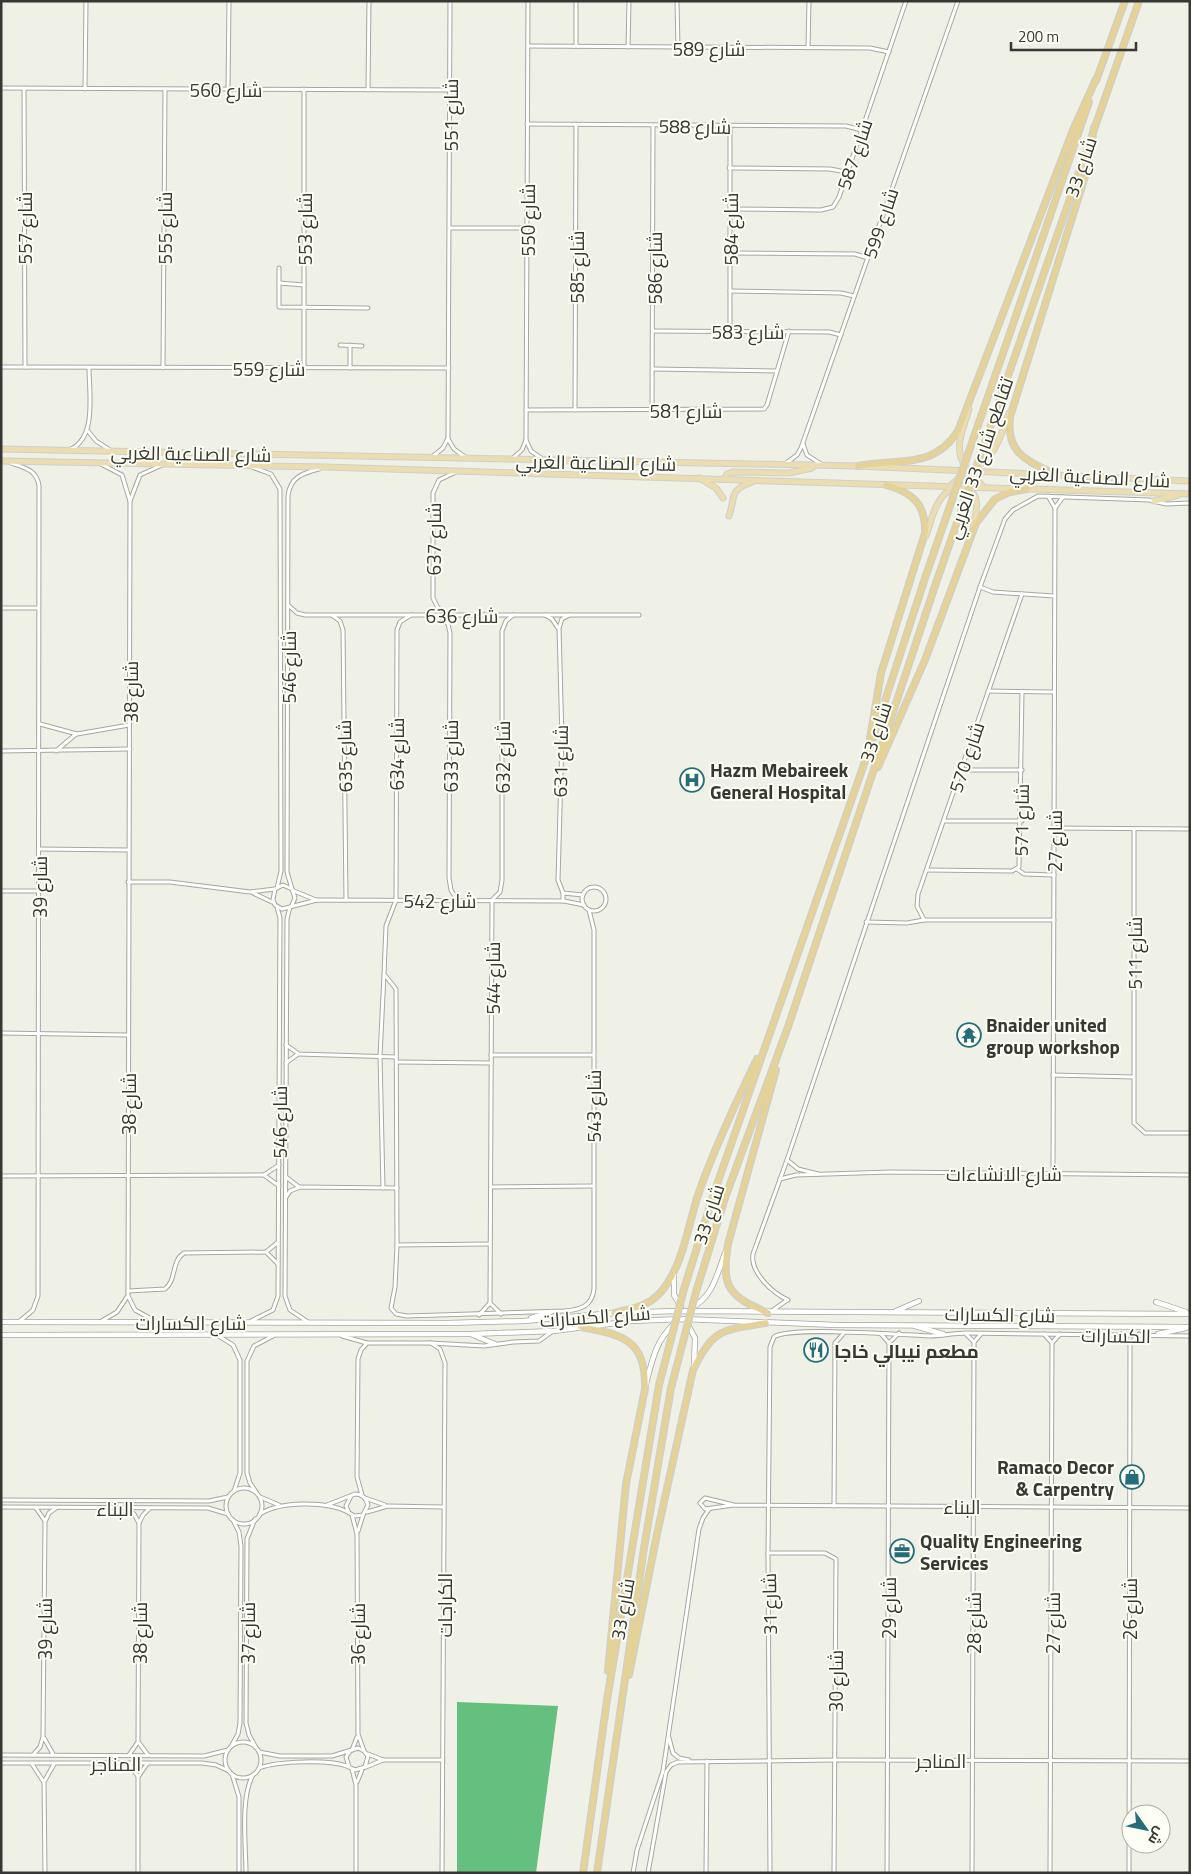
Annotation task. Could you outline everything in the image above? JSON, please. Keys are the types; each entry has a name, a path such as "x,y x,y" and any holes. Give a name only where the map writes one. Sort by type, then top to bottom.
{"highway":[{"name":"شارع 33","path":"1011,330 1096,79 1125,1"},
{"name":"شارع 33","path":"1023,333 1139,1"},
{"path":"858,466 915,461 937,452 951,441 958,431 1016,274 1073,130 1096,79"},
{"path":"1054,474 1027,460 1014,446 1009,428 1016,394 1050,294 1087,170 1094,127"},
{"name":"تقاطع شارع 33 الغربي","path":"925,578 1011,330"},
{"name":"تقاطع شارع 33 الغربي","path":"936,583 1023,333"},
{"path":"870,747 873,709 881,673 923,543 924,522 917,503 905,491 886,485"},
{"path":"872,777 887,750 921,669 973,530 986,508 996,499 1010,492 1026,489"},
{"name":"شارع 33","path":"582,1873 607,1700 659,1385 684,1289 714,1193 870,747 925,578"},
{"name":"شارع 33","path":"598,1873 644,1548 671,1388 696,1292 725,1198 782,1046 936,583"},
{"path":"614,1313 645,1304 656,1298 664,1287 677,1263 710,1164 767,1039"},
{"path":"769,1312 740,1299 730,1288 724,1270 728,1244 760,1135 782,1046"},
{"path":"621,1711 637,1646 657,1534 694,1370 704,1348 718,1334 731,1329 766,1323"},
{"path":"582,1327 616,1334 632,1344 643,1360 645,1389 626,1484 611,1629 607,1700"}],"main road":[{"path":"975,389 959,446 961,457 984,488"},
{"path":"949,486 958,477 986,460 994,451 1016,394"},
{"name":"شارع الصناعية الغربي","path":"1,449 780,466 858,466 1190,481"},
{"name":"شارع الصناعية الغربي","path":"3,461 324,467 1188,494"},
{"path":"726,464 729,473 726,479"},
{"path":"726,464 726,479"},
{"path":"729,473 790,473 816,466"},
{"path":"947,469 958,477 964,487"},
{"path":"964,487 975,475 983,471"},
{"path":"699,478 716,488 723,498"},
{"path":"729,516 734,492 742,486 755,481"},
{"path":"923,543 939,502 952,489 964,487 973,491 976,500 973,530"},
{"path":"1154,501 1188,494"}],"street":[{"path":"85,89 86,1"},
{"path":"228,89 229,1"},
{"path":"368,90 369,1"},
{"name":"شارع 551","path":"448,438 450,1"},
{"name":"شارع 550","path":"526,440 528,1"},
{"path":"576,1 576,46"},
{"path":"628,1 628,47"},
{"path":"677,1 678,48"},
{"path":"808,48 809,1"},
{"name":"شارع 587","path":"730,209 828,210 836,202 906,1"},
{"name":"شارع 599","path":"780,466 797,456 802,444 958,1"},
{"name":"شارع 589","path":"528,46 870,48 889,52"},
{"name":"شارع 560","path":"1,88 450,90"},
{"name":"شارع 557","path":"24,88 25,368"},
{"name":"شارع 555","path":"163,368 165,89"},
{"name":"شارع 553","path":"304,89 304,368"},
{"name":"شارع 588","path":"528,124 730,127 846,126 862,130"},
{"name":"شارع 585","path":"575,410 576,125"},
{"name":"شارع 586","path":"652,410 654,331 653,126"},
{"name":"شارع 584","path":"730,127 730,331"},
{"path":"729,168 830,169 846,172"},
{"path":"450,228 527,228"},
{"path":"730,253 855,254 868,258"},
{"path":"279,268 279,306 368,308"},
{"path":"279,283 304,285"},
{"path":"730,291 841,293 854,296"},
{"name":"شارع 583","path":"654,331 829,332 841,335"},
{"name":"شارع 581","path":"526,410 764,409 768,405 789,332"},
{"path":"340,345 362,346"},
{"path":"350,346 350,368"},
{"name":"شارع 559","path":"1,368 449,368"},
{"path":"70,450 83,440 88,431 89,368"},
{"path":"653,369 777,371"},
{"path":"88,431 96,442 113,451"},
{"path":"431,457 440,452 448,438"},
{"path":"448,438 454,449 470,459"},
{"path":"509,460 522,450 526,440"},
{"path":"526,440 536,455 547,461"},
{"path":"802,444 810,458 826,466"},
{"name":"شارع 39","path":"3,461 32,471 38,480 40,724 38,1296 28,1316 16,1322"},
{"name":"شارع 38","path":"95,462 122,475 130,501 128,1296"},
{"name":"شارع 38","path":"130,501 140,475 164,464"},
{"name":"شارع 546","path":"247,466 271,474 280,489 281,871 276,889"},
{"name":"شارع 546","path":"293,889 287,872 288,490 298,476 324,467"},
{"name":"شارع 637","path":"448,614 438,608 433,598 433,493 439,480 458,471"},
{"path":"1048,496 1055,508 1063,497"},
{"name":"شارع الصناعية الغربي","path":"769,1312 788,1300 772,1290 752,1262 761,1231 787,1160 980,587 1008,514 1033,497 1048,496 1154,501 1166,504 1190,503"},
{"name":"شارع 27","path":"1053,1174 1055,508"},
{"path":"980,587 992,592 1054,596"},
{"name":"شارع 570","path":"924,920 916,900 1022,594"},
{"name":"شارع 636","path":"288,605 301,615 639,615"},
{"path":"1,608 38,608"},
{"name":"شارع 633","path":"438,614 448,624 450,632 450,878 451,890 457,900"},
{"name":"شارع 632","path":"492,900 500,892 502,880 502,631 506,622 513,614"},
{"path":"542,614 552,619 558,628"},
{"path":"558,628 562,619 571,614"},
{"name":"شارع 635","path":"333,615 340,622 343,630 346,900"},
{"name":"شارع 634","path":"396,900 397,634 400,622 410,615"},
{"name":"شارع 631","path":"558,628 562,738 558,880 563,893"},
{"path":"988,691 1054,692"},
{"name":"شارع 571","path":"927,870 1012,871 1017,869 1021,861 1022,692"},
{"path":"40,724 76,734 102,731 119,725 130,725"},
{"path":"56,752 76,734"},
{"path":"1,751 56,752 130,749"},
{"name":"شارع 571","path":"962,770 1022,770"},
{"path":"945,820 1022,821"},
{"path":"1054,828 1190,829"},
{"name":"شارع 511","path":"1134,828 1134,1123 1145,1133 1190,1133"},
{"path":"39,849 128,850"},
{"path":"1017,869 1024,874 1054,875"},
{"path":"128,882 170,882 250,892 276,889"},
{"path":"250,892 274,903 278,907 291,906 295,898 293,889 283,885 276,889 272,894 274,903"},
{"name":"شارع 542","path":"293,889 317,900"},
{"path":"589,889 602,890 605,902 602,908 595,911 589,910 584,905 583,895 589,889"},
{"path":"1,891 39,891"},
{"path":"563,901 563,893 583,895"},
{"name":"شارع 542","path":"291,906 317,900 563,901 584,905"},
{"path":"383,1188 380,1056 386,926 390,910 396,900"},
{"name":"شارع 544","path":"490,1303 492,900"},
{"name":"شارع 546","path":"291,906 287,918 286,1301 294,1313 309,1322"},
{"name":"شارع 546","path":"250,1322 269,1314 276,1306 279,1165 280,918 278,907"},
{"name":"شارع 543","path":"589,910 594,930 592,1186 594,1289 589,1303"},
{"path":"866,922 1054,920"},
{"path":"384,974 396,989 396,1245 490,1244"},
{"path":"1,1033 128,1034"},
{"path":"286,1045 299,1054 396,1057"},
{"path":"286,1063 299,1054"},
{"path":"491,1055 593,1055"},
{"path":"396,1062 491,1063"},
{"path":"1053,1075 1133,1077"},
{"name":"شارع الانشاءات","path":"787,1160 798,1169 818,1174"},
{"path":"1,1176 264,1175 279,1165"},
{"name":"شارع الانشاءات","path":"780,1179 792,1175 818,1174 1190,1175"},
{"path":"264,1175 278,1186"},
{"path":"285,1176 290,1182 300,1187"},
{"path":"490,1187 592,1186"},
{"path":"285,1200 290,1191 300,1187 396,1188"},
{"path":"128,1291 165,1289 170,1283 179,1257 184,1253 266,1252 278,1241"},
{"path":"645,1389 659,1342 681,1317 700,1303 712,1289 728,1244"},
{"name":"شارع الكسارات","path":"396,1245 395,1287 391,1305 393,1311 403,1316 479,1315 539,1310 551,1312 576,1310 589,1303"},
{"path":"266,1252 278,1264"},
{"path":"677,1263 673,1284 674,1295 694,1320"},
{"path":"99,1322 117,1312 128,1296 135,1310 158,1322"},
{"path":"892,1312 918,1301"},
{"path":"1156,1302 1190,1314"},
{"path":"479,1315 490,1303 501,1314"},
{"path":"675,1311 689,1326 695,1338 694,1370"},
{"name":"شارع الكسارات","path":"1,1322 524,1321 614,1313 675,1311 687,1313 694,1311 1190,1314"},
{"path":"524,1321 551,1312"},
{"name":"شارع الكسارات","path":"1,1335 342,1336 472,1334 554,1331 681,1317 694,1320 766,1323 1190,1327"},
{"path":"909,1324 943,1334"},
{"path":"1158,1334 1190,1327"},
{"name":"شارع الكسارات","path":"342,1336 366,1343 431,1343 484,1346 539,1341 554,1331"},
{"name":"الكسارات","path":"774,1337 783,1333 900,1333 932,1336 966,1333 1158,1334 1166,1337 1190,1336"},
{"path":"827,1333 836,1343"},
{"path":"834,1506 836,1343 844,1333"},
{"path":"880,1333 889,1344 900,1333"},
{"path":"966,1333 974,1342 981,1334"},
{"path":"472,1334 495,1344"},
{"path":"1043,1334 1052,1343 1060,1334"},
{"path":"1121,1334 1130,1344 1139,1334"},
{"path":"216,1335 233,1345 240,1360 240,1467 234,1490 228,1497 226,1504 228,1514 233,1520 243,1523 255,1519 259,1515 279,1506 327,1505 351,1496 364,1497 388,1506"},
{"path":"273,1335 254,1346 248,1361 247,1473 250,1483 260,1497 279,1506"},
{"name":"شارع 31","path":"770,1873 771,1760 768,1554 770,1347 774,1337"},
{"name":"شارع 28","path":"972,1873 974,1760 974,1342"},
{"path":"364,1513 368,1505 357,1477 358,1359 360,1350 366,1343"},
{"name":"الكراجات","path":"431,1343 440,1350 446,1363 441,1760 442,1873"},
{"name":"شارع 27","path":"1050,1873 1053,1507 1052,1343"},
{"name":"شارع 29","path":"887,1873 889,1344"},
{"name":"شارع 26","path":"1128,1873 1130,1344"},
{"path":"234,1490 247,1488 256,1492"},
{"path":"350,1514 346,1502 351,1496"},
{"name":"البناء","path":"1,1500 209,1501 228,1497"},
{"path":"259,1515 262,1506 260,1497"},
{"name":"البناء","path":"734,1505 703,1498 701,1506 710,1508 734,1505 1190,1508"},
{"path":"327,1505 350,1514 364,1513 388,1506 443,1506"},
{"name":"البناء","path":"1,1507 208,1508 228,1514"},
{"path":"35,1508 45,1522"},
{"path":"45,1522 49,1513 56,1508"},
{"path":"125,1508 134,1514 140,1523"},
{"path":"140,1523 143,1515 150,1508"},
{"path":"648,1873 699,1529 703,1518 710,1508"},
{"name":"شارع 36","path":"364,1513 357,1534 358,1734 365,1752"},
{"name":"شارع 36","path":"350,1514 357,1534"},
{"name":"شارع 37","path":"255,1519 247,1538 246,1713 247,1729 255,1746"},
{"name":"شارع 37","path":"232,1745 238,1734 240,1723 241,1546 239,1532 233,1520"},
{"name":"شارع 39","path":"33,1755 40,1747 43,1737 45,1522"},
{"name":"شارع 38","path":"138,1742 140,1523"},
{"name":"شارع 30","path":"768,1554 825,1553 836,1559 834,1873"},
{"name":"شارع 36","path":"351,1750 358,1734"},
{"name":"المناجر","path":"669,1736 673,1753 679,1758 692,1760"},
{"name":"شارع 39","path":"43,1737 53,1755"},
{"path":"129,1756 138,1742 149,1756"},
{"path":"239,1873 239,1797 225,1761 228,1750 232,1745 246,1742 255,1746 259,1752 261,1762 259,1769"},
{"path":"259,1752 280,1756 332,1756 358,1748 383,1760"},
{"name":"المناجر","path":"1,1755 204,1756 228,1750"},
{"path":"351,1750 346,1757 356,1785 356,1873"},
{"path":"356,1785 368,1760 365,1752"},
{"path":"246,1873 247,1792 254,1774 259,1769 280,1763 338,1764 350,1768 364,1768 383,1760 441,1760"},
{"name":"المناجر","path":"662,1781 671,1765 692,1760 1190,1761"},
{"path":"706,1873 707,1760"},
{"name":"المناجر","path":"1,1763 209,1763 230,1772"},
{"path":"31,1763 44,1782"},
{"path":"45,1873 44,1782 54,1763"},
{"path":"128,1763 138,1777 138,1873"},
{"path":"138,1777 148,1763"},
{"path":"230,1772 241,1778 254,1774"},
{"path":"633,1873 637,1850 662,1781"}],"shaded area":[{"path":"457,1702 558,1706 536,1873 457,1873"}],"place":[{"name":"Hazm Mebaireek General Hospital","path":"692,780"},
{"name":"Bnaider united group workshop","path":"969,1035"},
{"name":"مطعم نيبالي خاجا","path":"816,1350"},
{"name":"Ramaco Decor & Carpentry","path":"1132,1477"},
{"name":"Quality Engineering Services","path":"902,1551"}]}
